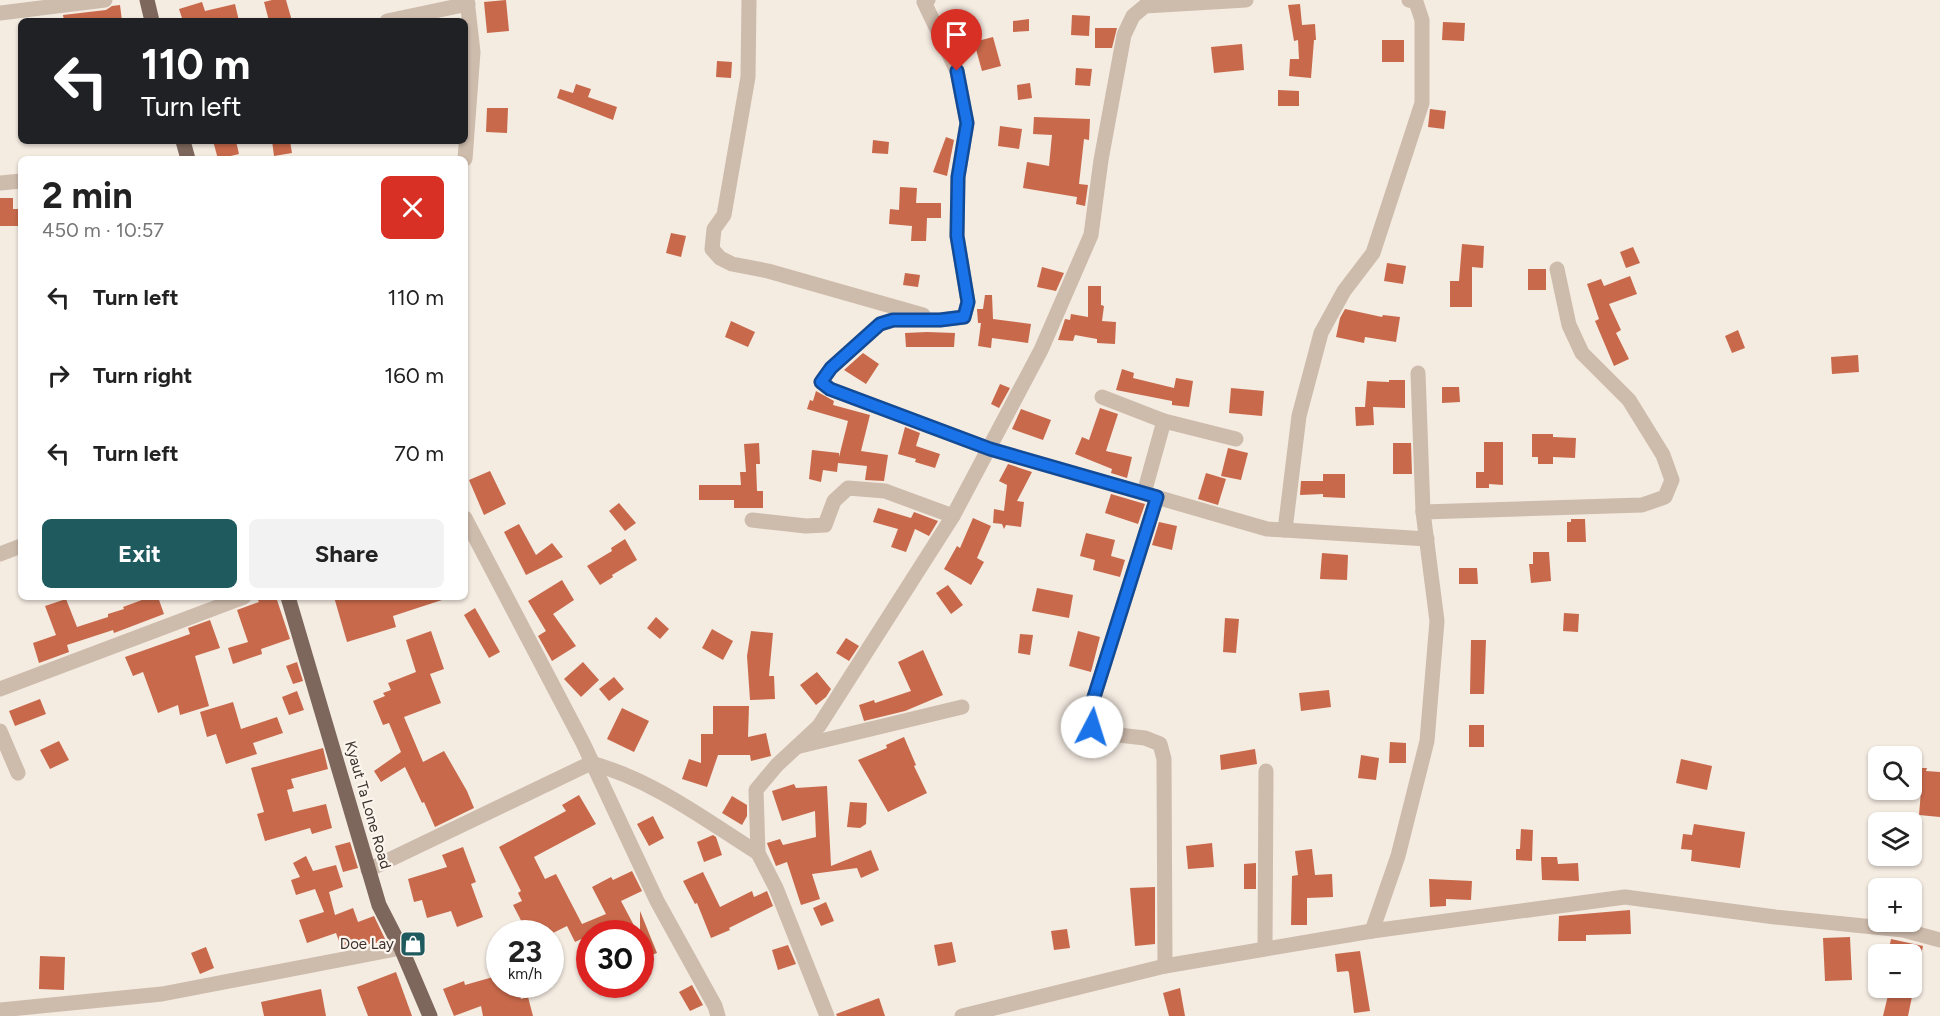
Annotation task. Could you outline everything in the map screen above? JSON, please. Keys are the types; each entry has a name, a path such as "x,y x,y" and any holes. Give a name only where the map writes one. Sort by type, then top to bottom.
{"main road":[{"path":"147,0 151,18"},
{"name":"Kyaut Ta Lone Road","path":"289,600 379,905 401,948 430,1016"}],"street":[{"path":"0,13 105,0"},
{"path":"749,0 748,77 724,215 714,229 712,249 720,258 732,264 768,271 940,320"},
{"path":"928,0 924,2 957,71 967,123 958,177 957,236 968,302 964,317 940,320 893,320 880,324 831,368 821,382 830,389 990,449 1267,529 1427,539"},
{"path":"827,1016 776,888 758,853 756,790 777,765 819,726 954,516 1041,350 1091,235 1101,160 1124,35 1133,16 1145,6 1246,0"},
{"path":"1285,530 1299,416 1320,333 1344,291 1373,253 1422,103 1422,20 1416,2 1409,0"},
{"path":"400,18 468,2 473,52 468,119"},
{"path":"0,183 18,181"},
{"path":"1423,512 1642,505 1665,497 1672,480 1663,455 1629,400 1582,354 1569,325 1557,269"},
{"path":"1372,932 1398,856 1427,741 1437,621 1423,512 1418,373"},
{"path":"1102,397 1164,421 1236,439"},
{"path":"1164,421 1150,495 1089,713 1092,727 1100,733 1145,738 1160,744 1164,759 1165,966"},
{"path":"752,520 806,526 825,525 834,501 848,488 885,491 954,516"},
{"path":"468,524 583,743 657,901 715,1006 718,1016"},
{"path":"0,554 18,547"},
{"path":"0,689 236,600"},
{"path":"797,746 962,707"},
{"path":"0,731 18,773"},
{"path":"368,870 591,763 618,770 662,792 758,853"},
{"path":"1265,948 1266,771"},
{"path":"962,1016 1165,966 1265,948 1625,897 1903,930 1940,940"},
{"path":"0,1010 162,994 401,948"}],"building":[{"path":"286,0 291,18 268,18 264,2"},
{"path":"506,0 509,31 487,33 484,2"},
{"path":"202,2 205,11 235,4 238,18 182,18 179,9"},
{"path":"1300,4 1302,25 1315,24 1316,40 1314,40 1311,78 1289,76 1290,59 1299,59 1298,40 1294,41 1288,5"},
{"path":"120,5 122,18 64,18 63,15 106,10"},
{"path":"1072,15 1090,16 1089,36 1071,35"},
{"path":"1029,19 1029,31 1013,32 1013,21"},
{"path":"1443,22 1465,23 1464,41 1442,40"},
{"path":"1095,28 1117,28 1112,48 1095,48"},
{"path":"993,37 1001,66 982,71 974,42"},
{"path":"1382,40 1404,40 1404,62 1382,62"},
{"path":"1242,44 1244,70 1214,73 1211,47"},
{"path":"717,61 732,62 731,78 716,77"},
{"path":"1076,68 1092,69 1090,86 1075,85"},
{"path":"1030,83 1032,98 1018,100 1017,85"},
{"path":"576,84 591,89 588,97 617,107 613,120 557,98 560,89 573,93"},
{"path":"1278,90 1299,91 1299,106 1278,106"},
{"path":"487,108 508,108 507,133 486,132"},
{"path":"1430,109 1446,111 1444,129 1428,127"},
{"path":"1034,117 1090,119 1089,140 1084,139 1079,184 1088,185 1085,206 1076,204 1077,197 1023,188 1027,162 1049,166 1052,135 1033,134"},
{"path":"1000,126 1022,129 1019,149 998,146"},
{"path":"946,137 954,140 947,176 933,172"},
{"path":"873,140 889,142 888,154 872,153"},
{"path":"214,144 237,144 239,154 217,156"},
{"path":"272,144 290,144 292,153 274,156"},
{"path":"900,187 917,188 916,203 941,203 941,218 927,218 926,241 911,241 912,226 889,224 890,209 899,210"},
{"path":"0,198 13,198 13,209 18,209 18,226 0,226"},
{"path":"671,233 686,236 681,257 666,253"},
{"path":"1462,244 1484,246 1483,268 1472,267 1472,307 1450,307 1450,281 1459,281"},
{"path":"1633,247 1640,263 1626,268 1620,252"},
{"path":"1387,263 1406,266 1403,284 1384,281"},
{"path":"1042,267 1064,273 1056,291 1037,287"},
{"path":"1528,269 1546,269 1546,290 1528,290"},
{"path":"905,273 920,275 918,287 903,285"},
{"path":"1630,276 1637,294 1609,304 1621,330 1616,333 1629,359 1614,366 1595,321 1599,319 1587,284 1601,279 1604,286"},
{"path":"1088,286 1101,286 1101,305 1104,306 1102,321 1116,322 1115,344 1097,343 1097,339 1075,335 1073,341 1058,340 1065,319 1070,320 1071,314 1088,317"},
{"path":"985,295 992,295 993,319 1031,324 1028,343 992,338 991,348 978,346 981,323 978,323 977,309 983,309"},
{"path":"1345,309 1382,317 1383,315 1400,317 1396,342 1365,337 1364,343 1336,337 1340,318"},
{"path":"731,321 755,332 748,347 725,337"},
{"path":"1738,330 1745,348 1732,353 1725,336"},
{"path":"905,333 955,333 954,347 906,347"},
{"path":"863,353 879,364 866,384 844,370"},
{"path":"1858,355 1859,372 1832,374 1831,357"},
{"path":"1122,369 1134,373 1133,378 1174,388 1176,378 1193,381 1189,407 1172,405 1172,401 1116,390"},
{"path":"1389,380 1405,380 1405,408 1373,407 1374,425 1356,426 1355,407 1365,407 1367,381 1389,382"},
{"path":"1000,384 1010,388 999,408 991,404"},
{"path":"1442,387 1459,387 1460,402 1442,403"},
{"path":"1231,388 1264,391 1262,416 1229,413"},
{"path":"816,391 834,401 833,405 870,415 861,451 888,455 884,481 865,480 867,466 838,463 837,472 823,470 821,482 809,479 812,450 839,453 839,457 848,421 807,409"},
{"path":"1100,408 1118,414 1106,451 1132,457 1127,478 1111,473 1112,469 1075,454 1082,437 1089,440"},
{"path":"1021,409 1051,420 1043,440 1012,429"},
{"path":"905,427 920,433 916,446 940,454 935,468 898,454"},
{"path":"1532,434 1553,434 1553,437 1576,438 1575,458 1553,457 1553,464 1538,464 1538,457 1532,457"},
{"path":"1484,442 1503,442 1503,485 1489,484 1489,488 1476,488 1476,472 1484,472"},
{"path":"759,443 760,464 756,464 757,491 763,491 763,508 734,508 734,500 699,500 699,485 741,485 740,472 746,472 744,444"},
{"path":"1393,443 1411,443 1412,474 1393,474"},
{"path":"1228,448 1248,453 1241,480 1221,476"},
{"path":"1008,464 1032,472 1017,501 1024,502 1021,527 1006,525 1004,529 1002,524 993,523 994,509 1004,511 1007,485 999,481"},
{"path":"490,471 506,504 484,515 469,480"},
{"path":"1206,473 1226,479 1218,505 1198,499"},
{"path":"1323,474 1345,474 1345,498 1323,497 1323,494 1300,495 1301,481 1323,481"},
{"path":"1111,494 1145,504 1138,524 1105,513"},
{"path":"619,503 636,523 625,531 609,511"},
{"path":"878,508 911,518 914,512 938,521 929,536 915,529 906,552 891,547 898,529 873,522"},
{"path":"973,518 991,526 977,558 984,562 971,585 944,569 957,546 960,548"},
{"path":"1571,519 1585,519 1586,542 1567,542 1567,522 1571,522"},
{"path":"1159,522 1177,526 1172,550 1152,545"},
{"path":"519,524 536,555 552,543 563,557 526,575 504,532"},
{"path":"1086,533 1115,540 1111,556 1125,560 1120,577 1093,570 1095,560 1080,556"},
{"path":"625,539 637,560 600,585 587,566 612,551 611,548"},
{"path":"1533,552 1549,552 1551,581 1531,583 1529,564 1533,564"},
{"path":"1322,553 1348,555 1347,580 1320,579"},
{"path":"1459,568 1477,568 1478,584 1459,584"},
{"path":"562,580 574,600 553,614 576,646 552,661 538,636 546,631 528,601"},
{"path":"948,585 963,605 951,614 936,593"},
{"path":"1037,588 1073,595 1069,618 1032,611"},
{"path":"66,600 77,627 108,617 108,614 124,609 123,607 142,600 159,600 164,614 114,633 113,630 67,645 69,652 39,663 33,643 56,635 45,606"},
{"path":"258,600 277,600 290,639 261,649 262,654 233,664 228,648 248,642 237,610 259,602"},
{"path":"335,600 442,600 393,616 396,627 347,642"},
{"path":"475,608 500,652 489,658 464,615"},
{"path":"1564,613 1579,614 1578,632 1563,631"},
{"path":"656,617 669,629 660,639 647,628"},
{"path":"1225,618 1239,619 1236,653 1223,652"},
{"path":"210,620 220,648 195,656 209,706 180,715 178,705 158,713 143,672 133,676 125,657 190,634 188,628"},
{"path":"712,629 733,641 723,660 702,648"},
{"path":"431,631 444,669 430,674 441,703 404,717 423,762 444,751 474,808 435,827 405,767 381,782 374,771 401,752 389,723 383,725 373,701 385,696 383,693 391,690 388,683 416,672 406,640"},
{"path":"751,631 773,633 769,676 774,676 775,699 750,700 747,656"},
{"path":"1078,631 1100,637 1091,672 1069,666"},
{"path":"1020,634 1033,635 1030,655 1018,653"},
{"path":"846,638 859,646 849,661 836,653"},
{"path":"1471,640 1486,640 1484,694 1470,694"},
{"path":"923,650 943,695 905,711 864,721 859,705 874,700 875,703 911,691 898,662"},
{"path":"297,662 303,681 293,684 286,666"},
{"path":"583,662 599,680 581,697 564,679"},
{"path":"817,672 831,689 826,697 816,705 800,685"},
{"path":"614,677 624,689 609,701 599,689"},
{"path":"1329,690 1331,707 1301,711 1299,693"},
{"path":"297,691 304,710 289,715 282,697"},
{"path":"40,699 46,714 15,726 9,711"},
{"path":"233,702 241,729 277,717 283,733 253,743 257,754 226,764 216,734 207,737 200,712"},
{"path":"713,706 749,706 748,737 766,733 771,756 751,761 750,755 718,755 707,787 682,779 689,759 701,763 701,734 713,734"},
{"path":"622,708 649,721 634,752 607,739"},
{"path":"1469,725 1484,725 1484,747 1469,747"},
{"path":"904,737 927,793 888,812 858,760 887,748 886,745"},
{"path":"59,741 69,760 50,769 40,750"},
{"path":"1390,742 1406,743 1406,763 1389,763"},
{"path":"323,748 328,769 291,779 294,788 287,790 293,812 326,804 332,828 312,834 310,828 265,841 257,814 264,812 251,768"},
{"path":"1255,749 1257,764 1221,770 1220,755"},
{"path":"1361,755 1379,758 1376,780 1358,778"},
{"path":"1681,759 1712,766 1707,790 1676,783"},
{"path":"1922,768 1927,768 1926,771 1940,772 1940,817 1922,815 1922,812 1919,812 1922,800"},
{"path":"794,784 796,788 827,786 831,866 871,850 879,870 861,878 857,868 812,874 820,899 801,905 787,862 776,866 767,843 780,839 783,845 816,837 815,811 782,821 772,791"},
{"path":"579,795 596,824 534,857 545,879 556,874 580,920 576,920 575,942 567,926 564,928 564,920 521,920 513,905 522,901 518,893 521,891 499,847 566,811 562,805"},
{"path":"732,796 747,805 747,816 742,825 722,813"},
{"path":"850,802 867,803 866,824 860,828 847,827"},
{"path":"653,816 664,838 649,846 637,824"},
{"path":"1694,824 1745,832 1740,868 1691,861 1692,850 1681,849 1683,834 1692,835"},
{"path":"1521,829 1533,830 1532,861 1516,860 1516,849 1520,849"},
{"path":"713,835 716,837 722,855 704,862 697,842"},
{"path":"350,842 358,868 343,872 335,846"},
{"path":"1212,843 1214,867 1188,869 1186,846"},
{"path":"463,847 476,882 471,884 483,917 457,927 451,911 427,918 422,900 414,902 408,879 447,867 442,855"},
{"path":"1312,849 1315,875 1332,874 1333,897 1307,898 1307,925 1291,925 1292,876 1298,875 1295,851"},
{"path":"306,856 313,871 336,865 343,887 329,892 335,915 353,908 358,922 374,916 386,941 342,949 336,933 307,943 299,920 324,912 315,889 296,895 291,880 300,877 293,863"},
{"path":"1541,857 1557,857 1558,864 1578,863 1579,881 1542,880"},
{"path":"1256,863 1256,889 1244,889 1244,864"},
{"path":"632,871 642,891 621,901 631,920 592,920 606,914 592,887 611,877 613,880"},
{"path":"703,872 720,907 752,891 754,897 767,891 773,906 711,938 697,903 695,904 683,881"},
{"path":"1429,879 1472,881 1471,900 1446,899 1446,906 1430,907"},
{"path":"1155,887 1155,944 1135,946 1130,888"},
{"path":"826,902 834,921 821,926 813,908"},
{"path":"1630,910 1631,934 1586,935 1586,941 1558,941 1559,916"},
{"path":"1067,929 1070,948 1054,950 1051,931"},
{"path":"1850,937 1852,980 1825,981 1823,938"},
{"path":"1891,939 1914,944 1890,944"},
{"path":"952,942 956,962 938,966 934,945"},
{"path":"788,945 796,964 778,970 772,950"},
{"path":"206,947 214,968 200,974 191,953"},
{"path":"1360,951 1370,1011 1354,1013 1349,973 1348,971 1337,972 1335,954"},
{"path":"40,956 65,957 64,990 39,989"},
{"path":"396,972 412,1016 368,1016 357,987"},
{"path":"486,979 486,998 528,998 533,1016 483,1016 481,1006 454,1016 443,989 464,981 465,985"},
{"path":"692,985 703,1005 690,1011 679,992"},
{"path":"1180,988 1185,1016 1169,1016 1163,993"},
{"path":"321,989 326,1016 264,1016 261,1002"},
{"path":"879,998 885,1016 837,1016 836,1014"},
{"path":"1887,998 1912,998 1908,1016 1883,1016"}],"place":[{"name":"Doe Lay","path":"413,944"}],"route":[{"path":"957,71 967,123 958,177 957,236 968,302 964,317 940,320 893,320 880,324 831,368 821,382 830,389 990,449 1157,497 1089,713 1092,727"}]}
